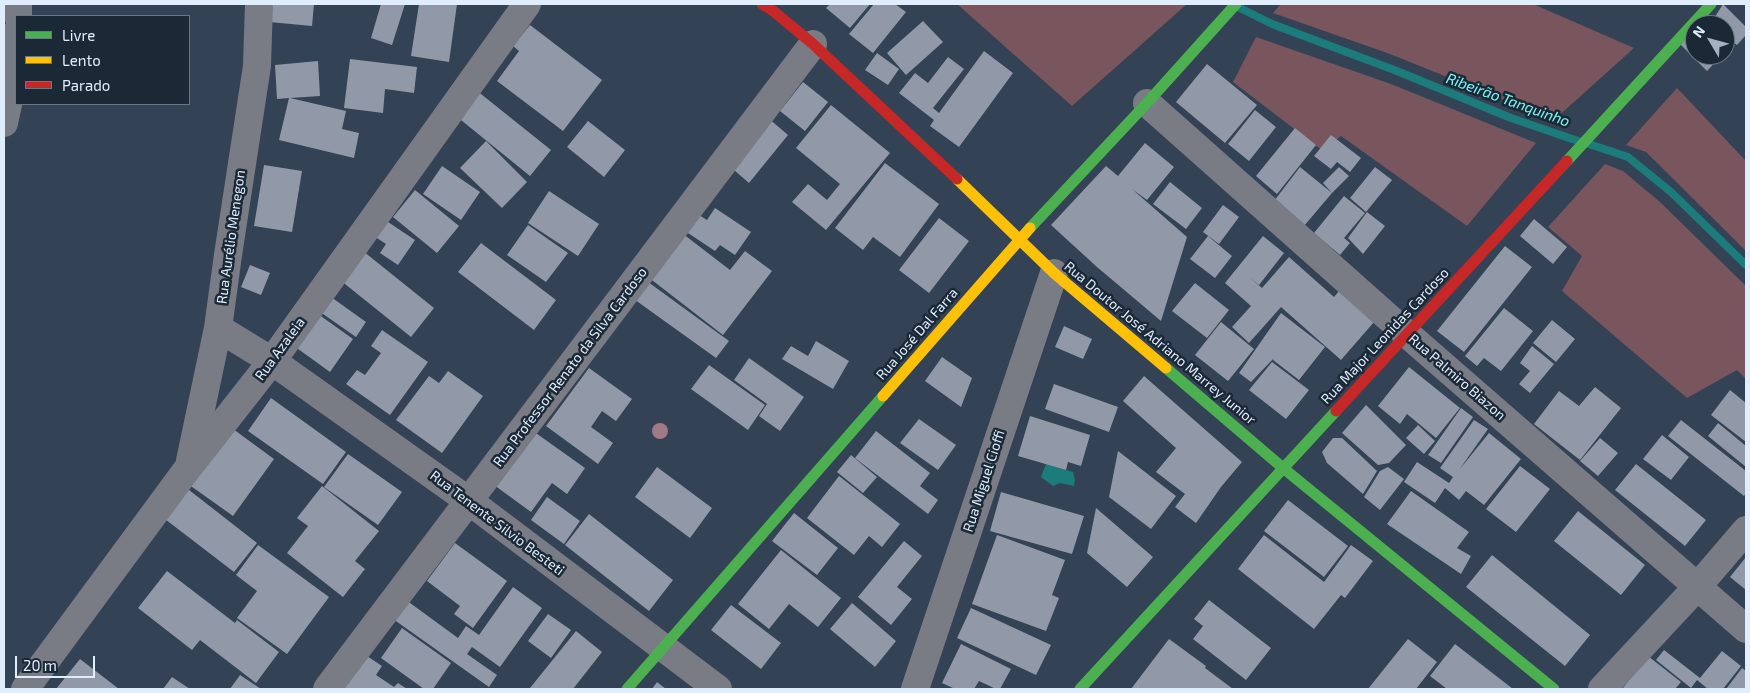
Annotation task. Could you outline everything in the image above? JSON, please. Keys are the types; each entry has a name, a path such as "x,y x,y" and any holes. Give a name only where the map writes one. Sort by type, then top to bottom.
{"street":[{"name":"Rua Aurélio Menegon","path":"188,468 218,328 257,66 259,4"},
{"name":"Rua Azaleia","path":"24,689 188,468 272,361 527,4"},
{"name":"Rua Doutor José Adriano Marrey Junior","path":"762,4 813,44 1054,273 1283,468 1554,689"},
{"name":"Rua José Dal Farra","path":"627,689 1020,239 1236,4"},
{"name":"Rua Major Leonidas Cardoso","path":"1080,689 1711,4"},
{"path":"4,123 11,90 15,44"},
{"name":"Rua Professor Renato da Silva Cardoso","path":"327,689 813,44"},
{"name":"Rua Palmiro Biazon","path":"1147,103 1407,334 1746,629"},
{"name":"Rua Miguel Cioffi","path":"915,689 1054,273"},
{"name":"Rua Tenente Silvio Besteti","path":"218,328 272,361 469,501 718,689"},
{"path":"1602,689 1698,586 1746,530"}],"shaded area":[{"path":"957,4 1187,4 1072,106"},
{"path":"1281,4 1533,4 1634,48 1554,120 1390,54 1273,13"},
{"path":"1256,37 1391,84 1536,143 1467,226 1341,136 1323,151 1233,82"},
{"path":"1677,88 1746,161 1746,251 1646,152 1626,145"},
{"path":"1605,164 1623,171 1660,202 1746,286 1746,379 1737,370 1687,398 1562,291 1582,256 1548,227"},
{"path":"1046,464 1073,472 1074,486 1060,483 1053,486 1041,477"}],"building":[{"path":"271,4 314,4 312,26 269,22"},
{"path":"381,4 405,4 392,45 371,38"},
{"path":"419,4 457,4 449,62 411,56"},
{"path":"830,4 870,4 850,28 826,8"},
{"path":"874,4 895,4 906,12 873,53 849,34"},
{"path":"1723,4 1734,15 1716,15"},
{"path":"1735,16 1746,27 1746,35 1737,45 1735,44"},
{"path":"923,21 943,42 906,75 887,53"},
{"path":"530,25 602,80 563,131 497,81 519,51 513,46"},
{"path":"1685,39 1685,49 1680,44"},
{"path":"984,51 1013,73 959,147 930,126 934,120 899,93 915,73 928,83 948,57 964,69 933,108 939,113"},
{"path":"877,53 899,69 888,85 865,70"},
{"path":"350,59 417,67 414,93 385,89 383,113 344,108"},
{"path":"318,61 320,96 290,98 346,111 342,129 359,133 354,158 279,140 289,98 277,99 275,65"},
{"path":"1207,64 1257,105 1225,143 1176,102"},
{"path":"1701,65 1713,65 1707,71"},
{"path":"803,82 828,102 805,131 780,111"},
{"path":"476,90 551,150 530,176 456,116"},
{"path":"831,105 890,153 826,230 792,202 808,184 827,200 840,184 796,148"},
{"path":"1255,110 1276,127 1249,161 1228,144"},
{"path":"767,117 788,135 749,183 727,164"},
{"path":"588,121 625,150 604,177 567,147"},
{"path":"1295,128 1316,145 1277,194 1256,176"},
{"path":"1331,135 1361,158 1350,172 1337,162 1331,169 1314,156"},
{"path":"486,141 527,182 502,208 460,168"},
{"path":"1145,143 1174,167 1147,200 1132,189 1187,237 1161,321 1051,225 1106,166 1118,176"},
{"path":"885,163 939,204 900,257 873,237 863,250 835,228"},
{"path":"264,165 302,171 292,232 254,226"},
{"path":"442,166 480,192 461,220 423,194"},
{"path":"1300,167 1332,193 1304,226 1274,201"},
{"path":"1339,167 1349,176 1332,193 1323,183"},
{"path":"1375,167 1392,180 1366,212 1350,198"},
{"path":"1170,182 1202,208 1186,229 1153,204"},
{"path":"415,190 459,226 437,253 393,217"},
{"path":"549,191 599,224 578,256 528,223"},
{"path":"1344,196 1365,213 1344,238 1350,243 1340,255 1314,233"},
{"path":"1223,205 1239,217 1219,244 1203,232"},
{"path":"715,208 751,232 735,255 720,245 715,251 679,227 691,210 707,220"},
{"path":"1367,212 1385,226 1363,254 1348,238"},
{"path":"379,216 415,240 398,265 380,253 386,244 368,232"},
{"path":"939,218 969,241 929,293 899,270"},
{"path":"1534,219 1567,247 1553,264 1520,236"},
{"path":"528,225 568,253 546,282 507,255"},
{"path":"678,230 730,270 745,251 772,271 723,335 648,277"},
{"path":"1208,236 1232,256 1215,278 1190,259"},
{"path":"1263,236 1284,253 1259,285 1248,276 1262,288 1289,257 1334,297 1339,291 1374,322 1341,360 1281,307 1249,343 1232,327 1251,306 1225,283"},
{"path":"481,243 556,300 534,330 458,272"},
{"path":"1505,246 1532,267 1464,352 1437,331"},
{"path":"358,247 434,308 411,337 335,276"},
{"path":"250,265 270,273 261,295 241,287"},
{"path":"644,279 729,341 716,358 631,297"},
{"path":"1195,283 1229,310 1207,338 1172,311"},
{"path":"324,292 366,322 356,337 313,307"},
{"path":"1504,308 1533,331 1501,371 1484,358 1477,366 1465,356"},
{"path":"1281,313 1325,347 1299,380 1273,360 1274,358 1251,382 1239,373"},
{"path":"318,314 353,339 330,372 294,346"},
{"path":"1552,320 1575,339 1556,362 1533,343"},
{"path":"1221,322 1254,349 1228,381 1195,355"},
{"path":"1064,326 1092,339 1083,359 1055,347"},
{"path":"382,330 428,362 390,415 346,384 357,370 365,375 381,353 371,346"},
{"path":"816,341 849,361 833,389 782,359 791,346 808,356"},
{"path":"1532,346 1554,364 1530,393 1519,384 1530,371 1520,363"},
{"path":"942,357 972,378 961,407 925,381"},
{"path":"749,358 804,397 780,431 759,416 767,404 734,380"},
{"path":"1272,362 1309,390 1286,419 1249,390"},
{"path":"709,365 765,405 748,430 691,389"},
{"path":"1409,367 1460,408 1436,438 1407,414 1400,424 1378,406"},
{"path":"589,368 632,399 616,421 602,411 591,427 613,443 598,464 546,426"},
{"path":"448,371 483,396 442,453 396,420 429,376 439,383"},
{"path":"1144,376 1242,462 1221,487 1196,523 1175,507 1185,494 1156,472 1176,448 1123,401"},
{"path":"1054,384 1118,407 1109,432 1045,409"},
{"path":"1595,387 1621,408 1580,460 1534,424 1559,391 1579,406"},
{"path":"1730,390 1746,403 1746,442 1711,415"},
{"path":"271,398 346,452 323,484 248,431"},
{"path":"1366,405 1406,445 1389,463 1378,465 1342,433"},
{"path":"1461,408 1473,417 1441,463 1428,455"},
{"path":"1030,416 1090,435 1081,466 1068,462 1066,470 1018,456"},
{"path":"919,419 956,445 938,470 900,443"},
{"path":"1474,420 1488,429 1459,470 1489,433 1521,459 1484,505 1466,491 1459,500 1445,488 1435,503 1404,482 1417,462 1449,483 1453,477 1440,468"},
{"path":"1681,420 1746,471 1746,493 1744,496 1668,436"},
{"path":"1718,423 1746,446 1746,467 1708,436"},
{"path":"1418,425 1435,441 1424,454 1406,438"},
{"path":"229,426 274,459 233,516 188,484"},
{"path":"533,431 585,468 567,494 552,483 531,512 494,485"},
{"path":"876,431 930,473 920,486 938,500 928,514 855,458"},
{"path":"1662,435 1689,457 1671,480 1643,459"},
{"path":"1333,438 1342,438 1377,471 1363,494 1327,463 1322,452"},
{"path":"1600,438 1618,453 1598,476 1580,461"},
{"path":"1118,451 1176,496 1151,529 1109,497"},
{"path":"348,454 402,492 378,525 324,487"},
{"path":"851,455 877,477 863,493 837,472"},
{"path":"1636,464 1706,520 1685,546 1615,490"},
{"path":"1520,466 1550,489 1516,532 1486,509"},
{"path":"657,467 712,508 690,538 635,497"},
{"path":"1388,467 1404,479 1380,510 1364,497 1380,471"},
{"path":"839,476 900,524 882,547 869,536 854,555 807,518"},
{"path":"184,486 257,543 234,572 161,516"},
{"path":"322,486 379,531 355,561 365,569 343,597 287,553 308,526 297,518"},
{"path":"1411,491 1469,532 1457,548 1471,556 1461,574 1387,524"},
{"path":"1001,492 1084,516 1072,554 990,531"},
{"path":"547,497 580,521 564,544 531,520"},
{"path":"1288,500 1348,546 1324,577 1264,531"},
{"path":"1096,508 1153,557 1127,587 1087,553"},
{"path":"1578,511 1645,565 1621,595 1554,541"},
{"path":"794,513 838,548 817,575 772,541"},
{"path":"589,514 673,580 649,611 565,545"},
{"path":"997,535 1065,560 1052,595 1059,598 1046,631 972,604"},
{"path":"1264,535 1324,582 1351,545 1373,561 1345,598 1341,595 1314,629 1238,569"},
{"path":"904,541 922,556 897,587 912,599 891,625 858,597"},
{"path":"455,543 507,581 473,628 454,614 460,606 427,581"},
{"path":"258,545 329,597 287,654 237,618 257,591 236,575"},
{"path":"781,550 841,598 818,627 789,604 769,629 738,604"},
{"path":"1492,555 1590,635 1565,666 1466,587"},
{"path":"1746,557 1746,590 1730,577"},
{"path":"167,571 235,623 237,620 279,652 256,683 200,640 192,650 138,608"},
{"path":"513,587 542,608 500,667 472,647 467,654 497,675 489,687 393,619 406,600 458,638 466,626 479,635"},
{"path":"1209,600 1271,648 1246,680 1193,639 1203,626 1194,619"},
{"path":"852,603 896,641 875,667 830,629"},
{"path":"731,605 781,643 761,669 711,630"},
{"path":"971,608 1051,645 1036,675 957,638"},
{"path":"548,614 571,630 551,658 528,641"},
{"path":"402,628 451,663 433,689 424,689 381,658"},
{"path":"576,631 602,652 573,689 531,689 530,688"},
{"path":"1169,639 1206,666 1205,668 1233,689 1131,689"},
{"path":"1408,639 1437,662 1416,689 1368,689"},
{"path":"961,644 1011,669 1000,689 979,681 974,689 955,689 942,683"},
{"path":"1455,644 1513,689 1447,689 1430,676"},
{"path":"1664,650 1700,678 1722,651 1741,666 1723,689 1708,689 1697,680 1691,688 1656,660"},
{"path":"367,656 382,666 376,675 394,687 398,683 407,689 344,689"},
{"path":"1648,656 1681,682 1675,689 1622,689"},
{"path":"80,659 119,689 56,689"},
{"path":"1742,668 1746,671 1746,689 1726,689"},
{"path":"240,675 261,689 230,689"},
{"path":"172,677 190,689 163,689"},
{"path":"657,682 666,689 652,689"}],"waterway":[{"name":"Ribeirão Tanquinho","path":"1238,7 1272,24 1397,71 1511,118 1578,141"},
{"name":"Ribeirão Tanquinho","path":"1589,144 1628,157 1671,192 1746,265"}],"traffic: fast":[{"path":"1030,228 1147,103 1236,4"},
{"path":"1567,161 1711,4"},
{"path":"1166,368 1283,468 1554,689"},
{"path":"627,689 883,396"},
{"path":"1080,689 1336,411"}],"traffic: slow":[{"path":"957,179 1054,273 1166,368"},
{"path":"883,396 1030,228"}],"traffic: jam":[{"path":"762,4 813,44 957,179"},
{"path":"1336,411 1567,161"}]}
